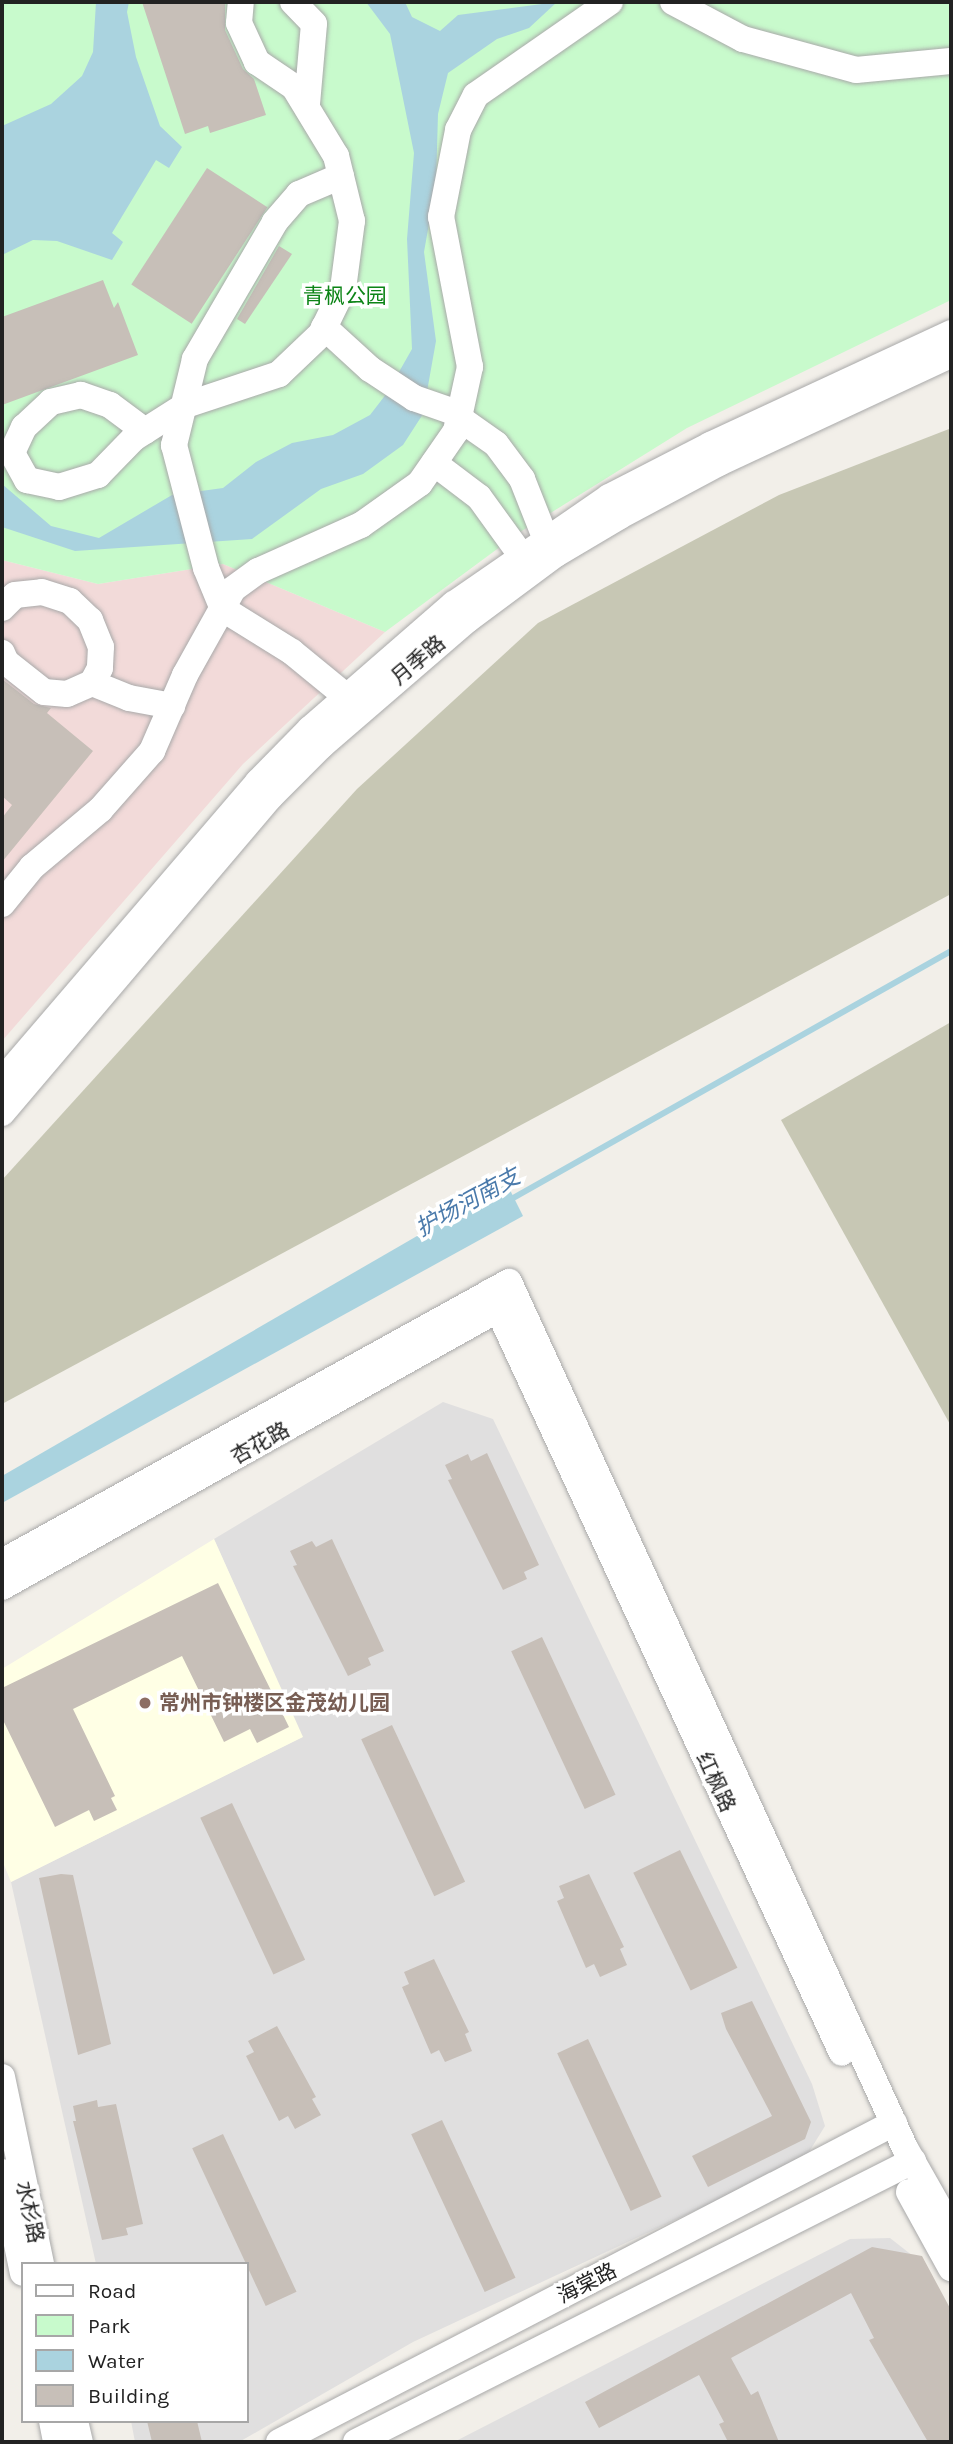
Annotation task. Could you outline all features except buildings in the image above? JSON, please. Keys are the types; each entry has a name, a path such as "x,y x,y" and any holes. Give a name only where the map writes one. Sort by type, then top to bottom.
{"street":[{"path":"145,430 110,405 81,396 51,402 24,427 12,453 27,480 59,487 98,475 145,430 186,405 279,374 324,327 343,289 352,221 336,156 307,104 294,87 257,62 239,23 241,2"},
{"path":"293,2 314,24 307,104"},
{"path":"2,904 32,867 100,810 152,751 172,706 233,589 258,571 362,526 419,483 456,431 470,367 441,217 458,130 476,95 610,2"},
{"path":"673,2 743,39 856,70 951,61"},
{"path":"341,176 299,194 275,222 195,359 186,405 174,445 206,568 223,608 292,652 347,696"},
{"path":"324,327 370,369 414,398 460,416 496,443 522,479 545,537"},
{"name":"月季路","path":"2,1081 192,855 258,782 347,696 454,604 545,537 710,445 951,333"},
{"name":"月季路","path":"2,1113 271,796 321,746 467,620 556,554 620,516 719,463 951,355"},
{"path":"434,463 479,497 521,555"},
{"path":"2,608 16,595 42,592 70,601 90,620 101,647 100,668 92,683 67,694 44,692 6,662 2,653"},
{"path":"92,683 129,698 172,706"},
{"name":"杏花路","path":"2,1562 504,1296"},
{"name":"杏花路","path":"2,1587 504,1296"},
{"name":"红枫路","path":"504,1296 951,2267"},
{"name":"水杉路","path":"2,2077 41,2262"},
{"name":"海棠路","path":"279,2442 886,2128"},
{"name":"红枫路","path":"904,2165 951,2229"},
{"name":"海棠路","path":"356,2442 904,2165"},
{"name":"水杉路","path":"2,2172 21,2263"},
{"path":"52,2423 56,2442"},
{"path":"75,2423 79,2442"}],"shaded area":[{"path":"949,429 951,894 2,1404 2,1180 357,789 538,623 779,495"},
{"path":"2,560 98,584 223,564 385,632 243,764 2,1041"},
{"path":"951,1022 951,1426 781,1120"},
{"path":"443,1402 493,1419 812,2084 825,2126 804,2160 413,2342 239,2442 135,2442 131,2423 248,2423 248,2262 96,2262 11,1882 302,1737 214,1539"},
{"name":"常州市钟楼区金茂幼儿园","path":"214,1539 303,1737 11,1882 2,1860 2,1669"},
{"path":"890,2238 927,2267 951,2312 951,2442 454,2442 850,2239"}],"green space":[{"name":"青枫公园","path":"2,2 951,2 951,300 687,428 520,532 385,632 223,564 98,584 2,560"}],"water":[{"path":"96,2 129,2 127,12 136,57 160,126 182,147 169,168 156,160 112,233 123,242 112,260 57,241 33,240 2,255 2,126 51,104 82,76 93,52"},
{"path":"366,2 405,2 412,17 440,31 458,15 557,2 529,28 497,39 448,73 438,114 436,184 424,252 436,341 423,414 403,445 363,474 321,489 252,539 75,551 2,527 2,484 51,526 99,538 172,495 223,488 256,462 292,443 333,435 370,415 387,393 412,349 407,239 414,153 390,34"},
{"path":"507,1184 523,1216 2,1503 2,1476"}],"waterway":[{"name":"护场河南支","path":"508,1201 951,951"}],"place":[{"name":"常州市钟楼区金茂幼儿园","path":"145,1703"}]}
